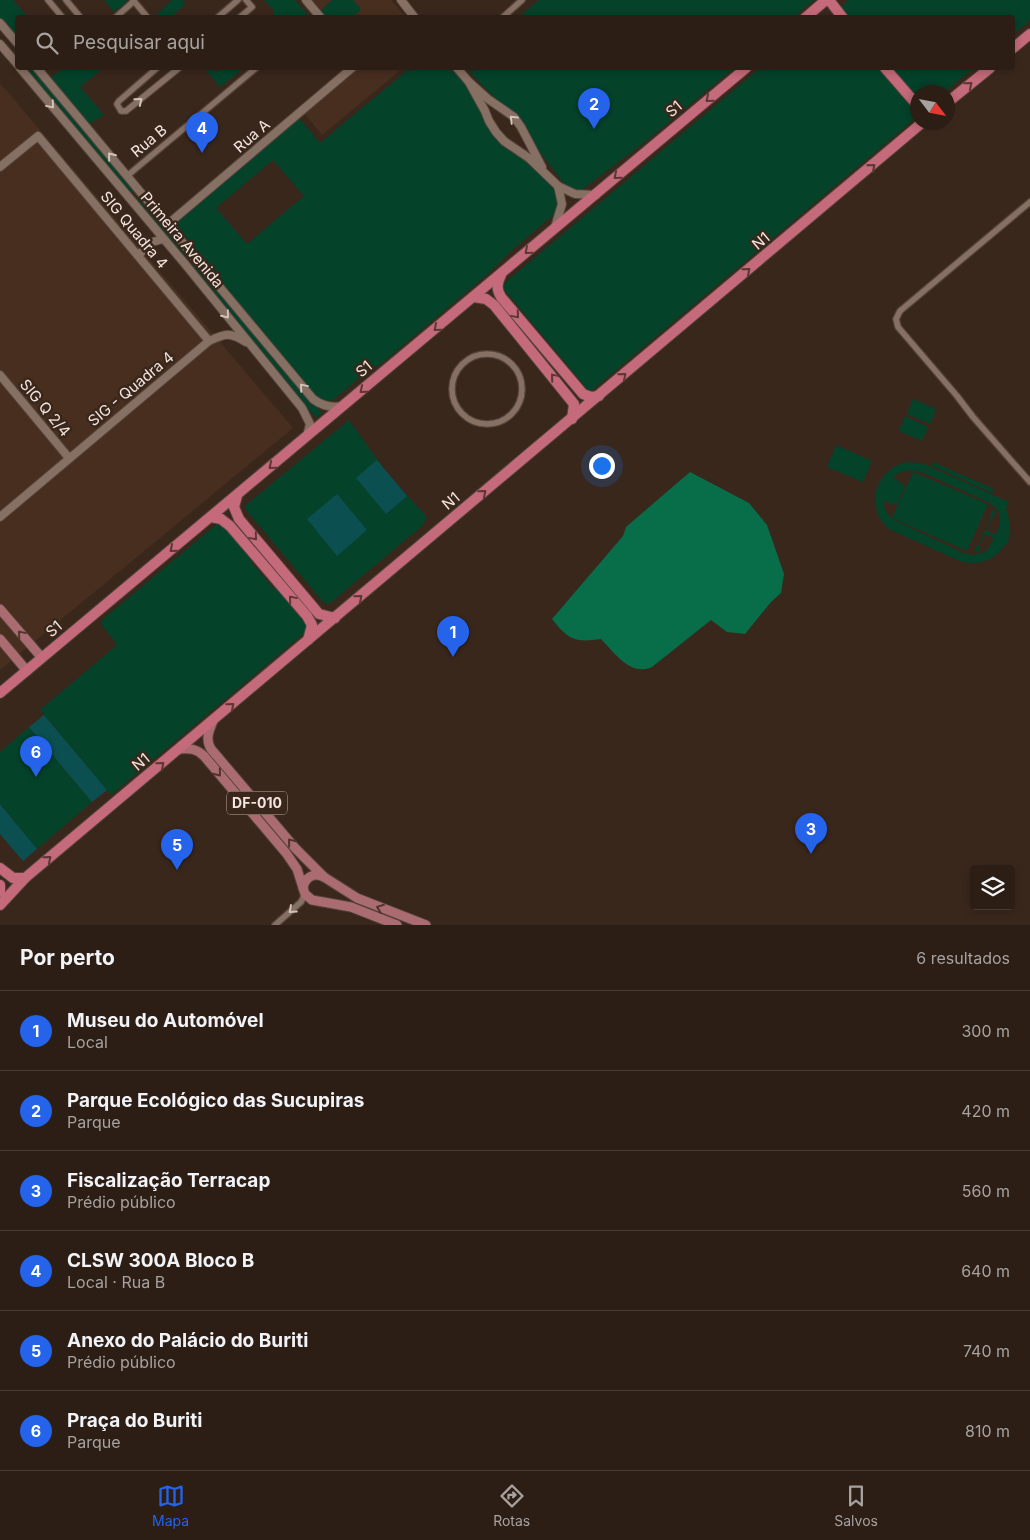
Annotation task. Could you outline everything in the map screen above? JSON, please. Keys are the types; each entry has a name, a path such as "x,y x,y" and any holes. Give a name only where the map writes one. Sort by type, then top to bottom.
{"highway":[{"path":"809,15 828,0 840,15"},
{"path":"1015,46 1030,34"},
{"name":"S1","path":"0,693 744,70"},
{"path":"887,70 910,97"},
{"path":"955,96 988,70"},
{"name":"N1","path":"0,905 25,878 600,396 914,130"},
{"path":"502,274 497,285 497,290 501,297 583,394 591,397 600,396"},
{"path":"474,297 486,299 494,305 561,386 574,404 575,408 572,419"},
{"path":"237,496 234,507 239,519 320,614 335,618"},
{"path":"211,517 221,519 230,526 307,616 312,625 308,640"},
{"path":"0,868 13,878 25,878"},
{"path":"0,885 0,892"}],"main road":[{"path":"0,608 42,658"},
{"path":"0,639 27,671"},
{"name":"DF-010","path":"213,721 208,735 208,743 211,749 296,849 324,877 357,898 426,925"},
{"name":"DF-010","path":"180,749 190,748 198,750 204,756 286,853 297,869 304,891"},
{"path":"324,877 318,874 308,877 304,882 304,891 312,900 345,906 397,925"}],"street":[{"path":"48,0 60,15"},
{"path":"66,0 78,15"},
{"path":"118,15 134,0 146,15"},
{"path":"220,15 238,0"},
{"path":"243,15 252,7 246,0"},
{"path":"306,0 317,15"},
{"path":"401,0 413,15"},
{"path":"505,15 522,0"},
{"path":"2,29 15,41"},
{"name":"Primeira Avenida","path":"0,44 15,61"},
{"name":"Primeira Avenida","path":"22,70 305,412 310,424 307,437"},
{"name":"Primeira Avenida","path":"39,70 313,398 329,407 344,406"},
{"path":"155,70 118,101 117,104 121,111 126,112 177,70"},
{"name":"Rua B","path":"127,176 254,70"},
{"name":"Rua A","path":"168,224 350,70"},
{"path":"459,70 469,82 514,117 547,175"},
{"path":"469,82 485,111 488,121 496,132 514,149 529,158 558,186 575,194 596,194"},
{"path":"488,121 490,113 500,108"},
{"name":"SIG Quadra 4","path":"0,167 38,136 127,242 139,251 209,341"},
{"path":"514,149 525,145 527,140"},
{"path":"554,228 562,204 558,186"},
{"path":"131,201 134,194 142,193"},
{"path":"1030,202 900,311 896,319 898,327 1030,482"},
{"path":"139,251 154,228"},
{"path":"139,251 149,243 163,239"},
{"path":"184,264 192,262 194,256"},
{"path":"209,341 230,334 253,348"},
{"name":"SIG - Quadra 4","path":"0,516 209,341"},
{"path":"489,354 500,357 510,363 517,372 521,389 517,406 510,415 492,424 482,424 472,421 464,415 457,408 453,398 452,388 458,369 467,361 477,356 489,354"},
{"name":"SIG Q 2/4","path":"0,375 70,458"},
{"path":"275,925 301,902 304,891"}],"shaded area":[{"path":"313,0 391,0 404,15 325,15"},
{"path":"356,70 401,70 322,135 304,113"},
{"path":"0,83 293,428 0,670"}],"green space":[{"path":"0,0 13,0 26,15 15,15 15,37 0,19"},
{"path":"104,0 126,0 127,2 114,12"},
{"path":"172,0 185,0 183,2 185,5 172,15 156,15"},
{"path":"264,0 295,0 308,15 274,15 274,10"},
{"path":"332,0 353,0 361,9 356,15 322,15 321,13 323,8"},
{"path":"539,0 814,0 796,15 520,15"},
{"path":"849,0 1030,0 1030,20 1015,33 1015,15 847,15 840,7"},
{"path":"26,70 34,70 135,190 129,194"},
{"path":"61,70 101,70 80,87 104,115 89,124 50,78"},
{"path":"206,70 216,72 220,70 241,70 220,87"},
{"path":"408,70 453,70 467,85 486,115 518,153 539,172 560,197 557,212 512,250 490,272 381,364 370,369 333,400 324,402 316,397 197,255 191,243 178,228 177,223 179,219 299,118 320,143","holes":["273,160 304,196 247,244 216,208"]},
{"path":"469,70 732,70 646,141 579,192 568,189 533,143 522,121"},
{"path":"758,70 885,70 910,99 910,123 590,392 501,286"},
{"path":"894,70 972,70 953,85 910,85 910,89"},
{"path":"138,198 182,245 190,259 187,259 135,201"},
{"path":"196,263 322,413 316,418 191,267"},
{"path":"913,399 936,409 930,424 907,414"},
{"path":"905,416 928,427 922,441 899,431"},
{"path":"349,420 387,473 427,517 422,526 329,604 324,603 246,510 246,505"},
{"path":"836,445 872,461 863,482 827,467"},
{"path":"907,462 924,464 1009,502 1006,508 1010,524 1008,544 986,561 967,563 889,529 881,520 875,500 881,480 887,472","holes":["909,470 924,473 986,501 998,511 1000,524 996,535 986,530 996,512 992,510 991,517 974,551 979,553 981,548 979,547 985,534 994,538 986,552 973,555 963,553 892,519 886,512 883,501 897,505 905,486 893,477"]},
{"path":"933,462 994,489 992,493 931,465"},
{"path":"690,472 749,503 767,525 784,574 781,593 771,602 745,634 727,632 711,620 652,667 644,669 637,669 623,662 601,639 578,640 567,635 552,619 623,536 626,527"},
{"path":"913,472 988,504 967,551 892,518"},
{"path":"221,523 252,558 252,563 274,589 279,589 307,624 307,631 111,795 40,710 117,645 101,624 103,619 217,524"},
{"path":"29,727 92,802 37,849 0,804 0,752"}],"water":[{"path":"377,460 407,496 386,514 356,478"},
{"path":"337,494 367,530 337,556 307,519"},
{"path":"44,715 107,790 92,802 29,727"},
{"path":"0,804 37,849 23,861 0,834"}],"place":[{"name":"Parque Ecológico das Sucupiras","path":"594,129"},
{"name":"CLSW 300A Bloco B","path":"202,153"},
{"name":"Museu do Automóvel","path":"453,657"},
{"name":"Praça do Buriti","path":"36,777"},
{"name":"Fiscalização Terracap","path":"811,854"},
{"name":"Anexo do Palácio do Buriti","path":"177,870"}]}
